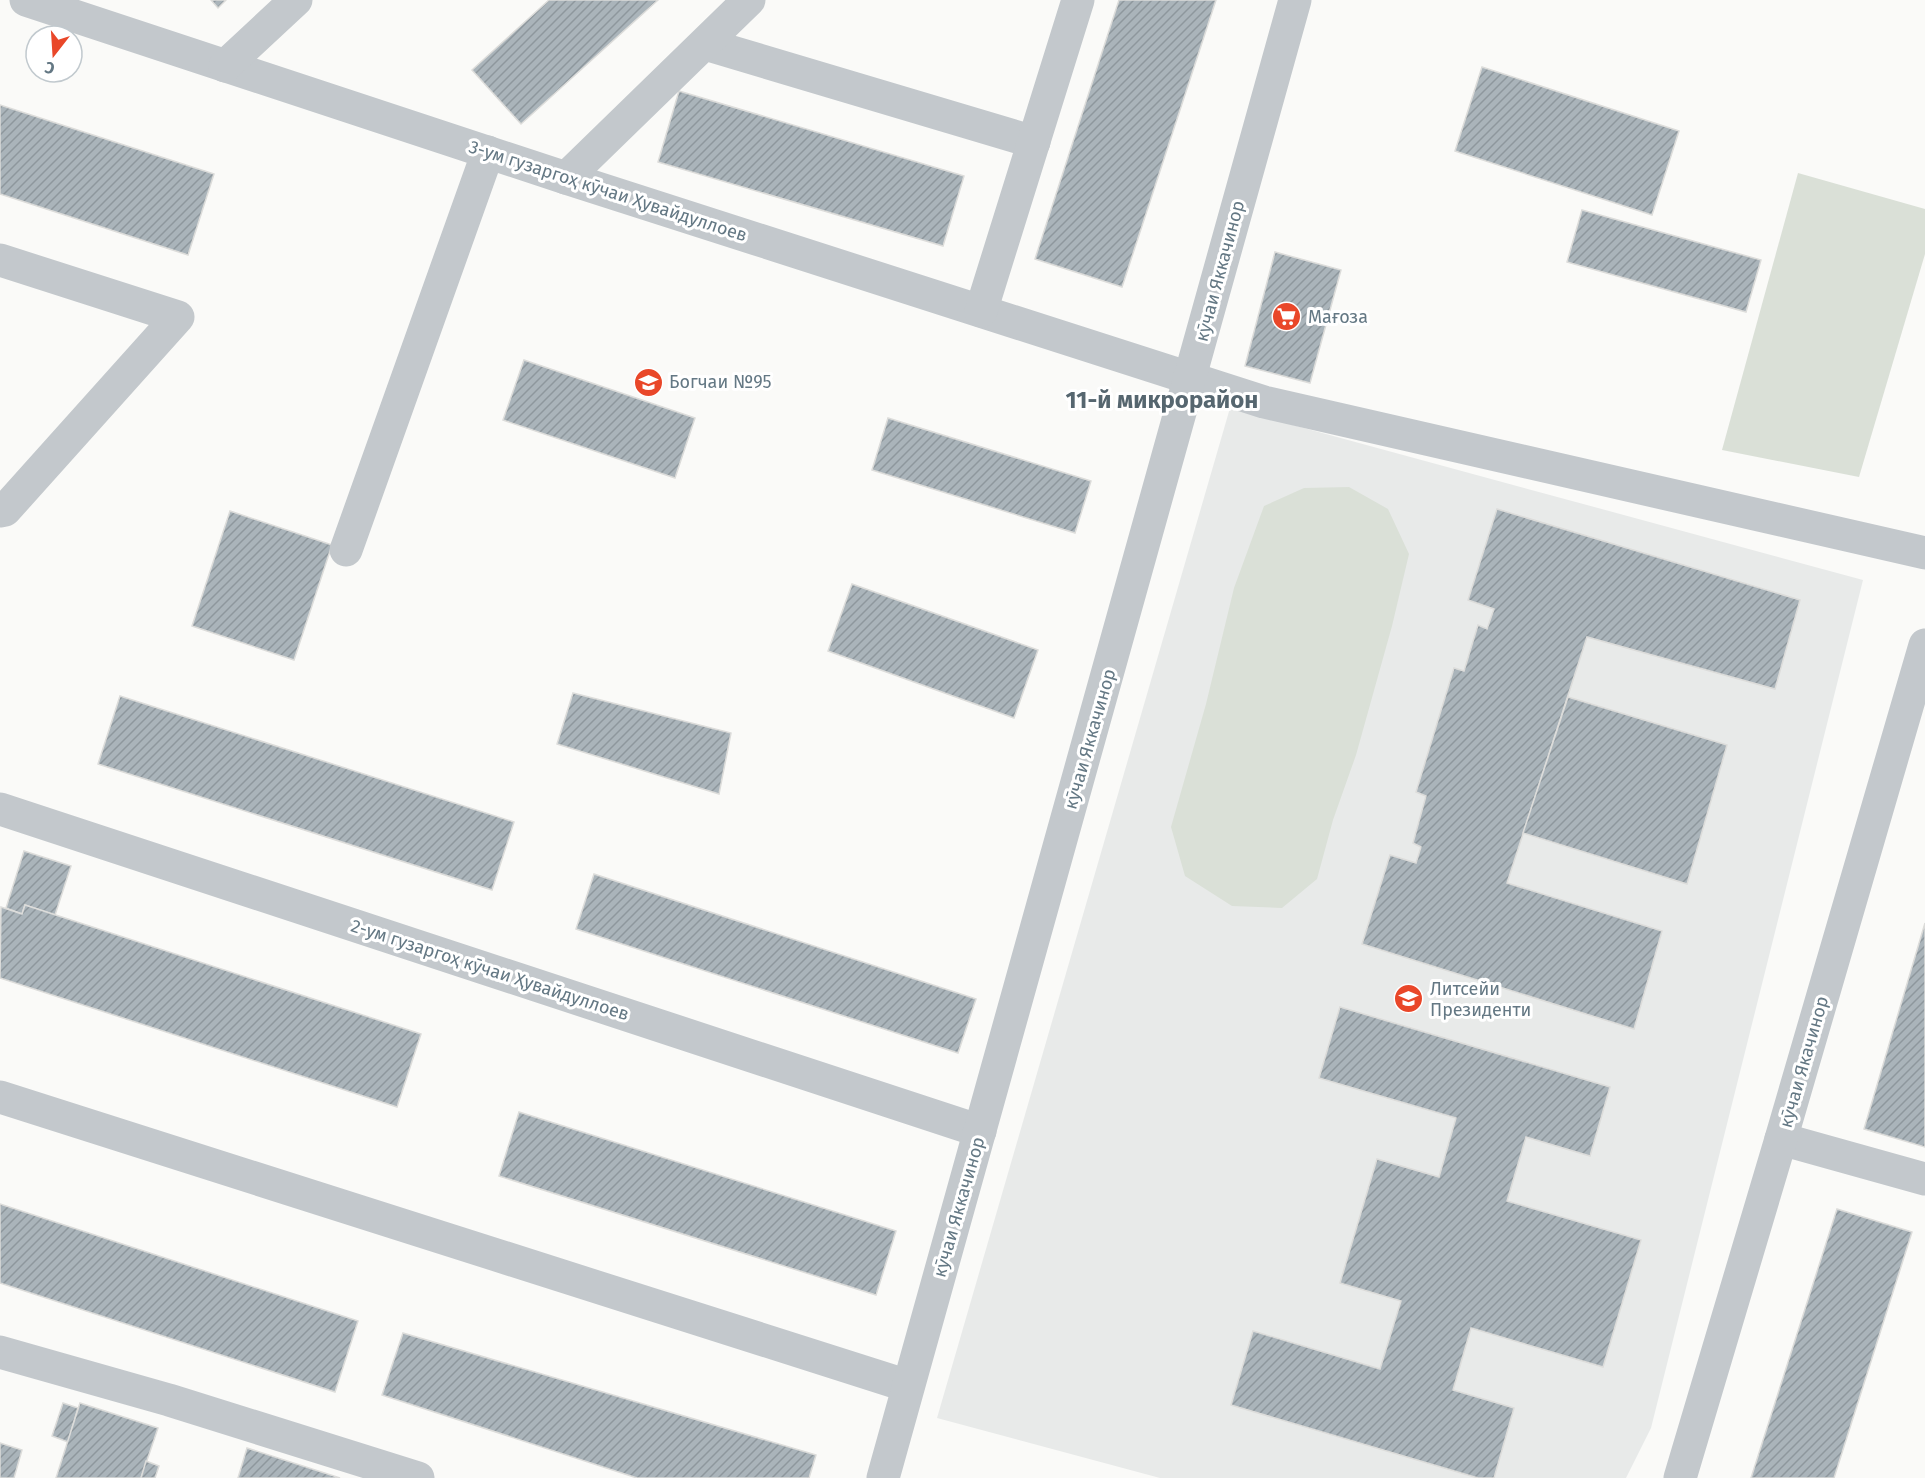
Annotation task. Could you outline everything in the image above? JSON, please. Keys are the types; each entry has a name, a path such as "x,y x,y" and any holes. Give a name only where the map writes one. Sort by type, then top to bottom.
{"street":[{"name":"3-ум гузаргоҳ кӯчаи Ҳувайдуллоев","path":"26,0 566,178 1264,402 1925,553"},
{"path":"225,66 296,0"},
{"path":"566,178 748,0"},
{"path":"981,311 1078,0"},
{"name":"кӯчаи Яккачинор","path":"883,1478 1295,0"},
{"path":"705,44 1034,142"},
{"path":"346,550 488,152"},
{"path":"0,260 178,318 5,510 0,511"},
{"name":"кӯчаи Якачинор","path":"1680,1478 1925,645"},
{"name":"2-ум гузаргоҳ кӯчаи Ҳувайдуллоев","path":"0,809 980,1131"},
{"path":"0,1096 908,1386"},
{"path":"1781,1139 1925,1179"},
{"path":"0,1352 169,1400 418,1478"}],"shaded area":[{"path":"1798,173 1925,209 1925,254 1859,477 1722,450"},
{"name":"Литсейи Президенти","path":"1230,408 1863,580 1651,1428 1626,1478 1160,1478 937,1418"},
{"path":"1349,487 1388,509 1409,554 1392,626 1356,755 1333,820 1317,879 1282,908 1232,906 1185,876 1171,827 1206,704 1234,588 1264,506 1304,488"}],"building":[{"path":"211,0 226,0 218,8"},
{"path":"549,0 658,0 521,124 472,70"},
{"path":"1119,0 1216,0 1122,287 1035,259"},
{"path":"1482,67 1679,131 1652,215 1455,151"},
{"path":"679,91 964,176 943,246 658,162"},
{"path":"0,105 214,174 188,255 0,194"},
{"path":"1582,210 1761,260 1746,312 1567,262"},
{"path":"1275,252 1341,270 1310,383 1245,366"},
{"path":"524,360 695,418 675,478 503,420"},
{"path":"888,418 1091,481 1075,533 872,470"},
{"path":"1497,509 1800,600 1775,689 1587,637 1507,883 1662,931 1634,1029 1362,944 1390,855 1416,863 1421,847 1413,843 1426,796 1416,792 1454,668 1464,671 1478,625 1487,629 1494,609 1468,600"},
{"path":"230,511 332,545 294,660 192,626"},
{"path":"852,584 1038,650 1014,718 828,651"},
{"path":"573,693 731,733 719,794 557,744"},
{"path":"120,696 514,822 492,890 98,764"},
{"path":"1568,697 1727,745 1687,884 1523,833"},
{"path":"24,851 71,866 55,915 25,905 22,914 6,908"},
{"path":"594,874 976,999 958,1053 576,929"},
{"path":"25,905 421,1034 397,1107 0,978 1,907 22,914"},
{"path":"1925,923 1925,1147 1864,1129"},
{"path":"1340,1007 1610,1087 1590,1156 1526,1137 1507,1201 1641,1240 1603,1367 1471,1328 1453,1390 1514,1408 1494,1478 1478,1478 1231,1405 1253,1331 1380,1369 1401,1301 1340,1283 1377,1159 1439,1177 1456,1118 1319,1078"},
{"path":"519,1112 896,1231 876,1295 499,1176"},
{"path":"0,1204 358,1321 335,1392 0,1283"},
{"path":"1837,1209 1912,1232 1834,1478 1751,1478"},
{"path":"403,1333 816,1455 809,1478 637,1478 382,1395"},
{"path":"63,1403 78,1408 68,1442 52,1436"},
{"path":"80,1403 158,1428 141,1478 56,1478"},
{"path":"0,1443 22,1450 14,1478 0,1478"},
{"path":"247,1448 340,1478 238,1478"},
{"path":"146,1461 159,1466 155,1478 141,1478"}],"place":[{"name":"Мағоза","path":"1287,317"},
{"name":"Богчаи №95","path":"648,382"},
{"name":"Литсейи Президенти","path":"1409,999"}],"district":[{"name":"11-й микрорайон","path":"1162,400"}]}
